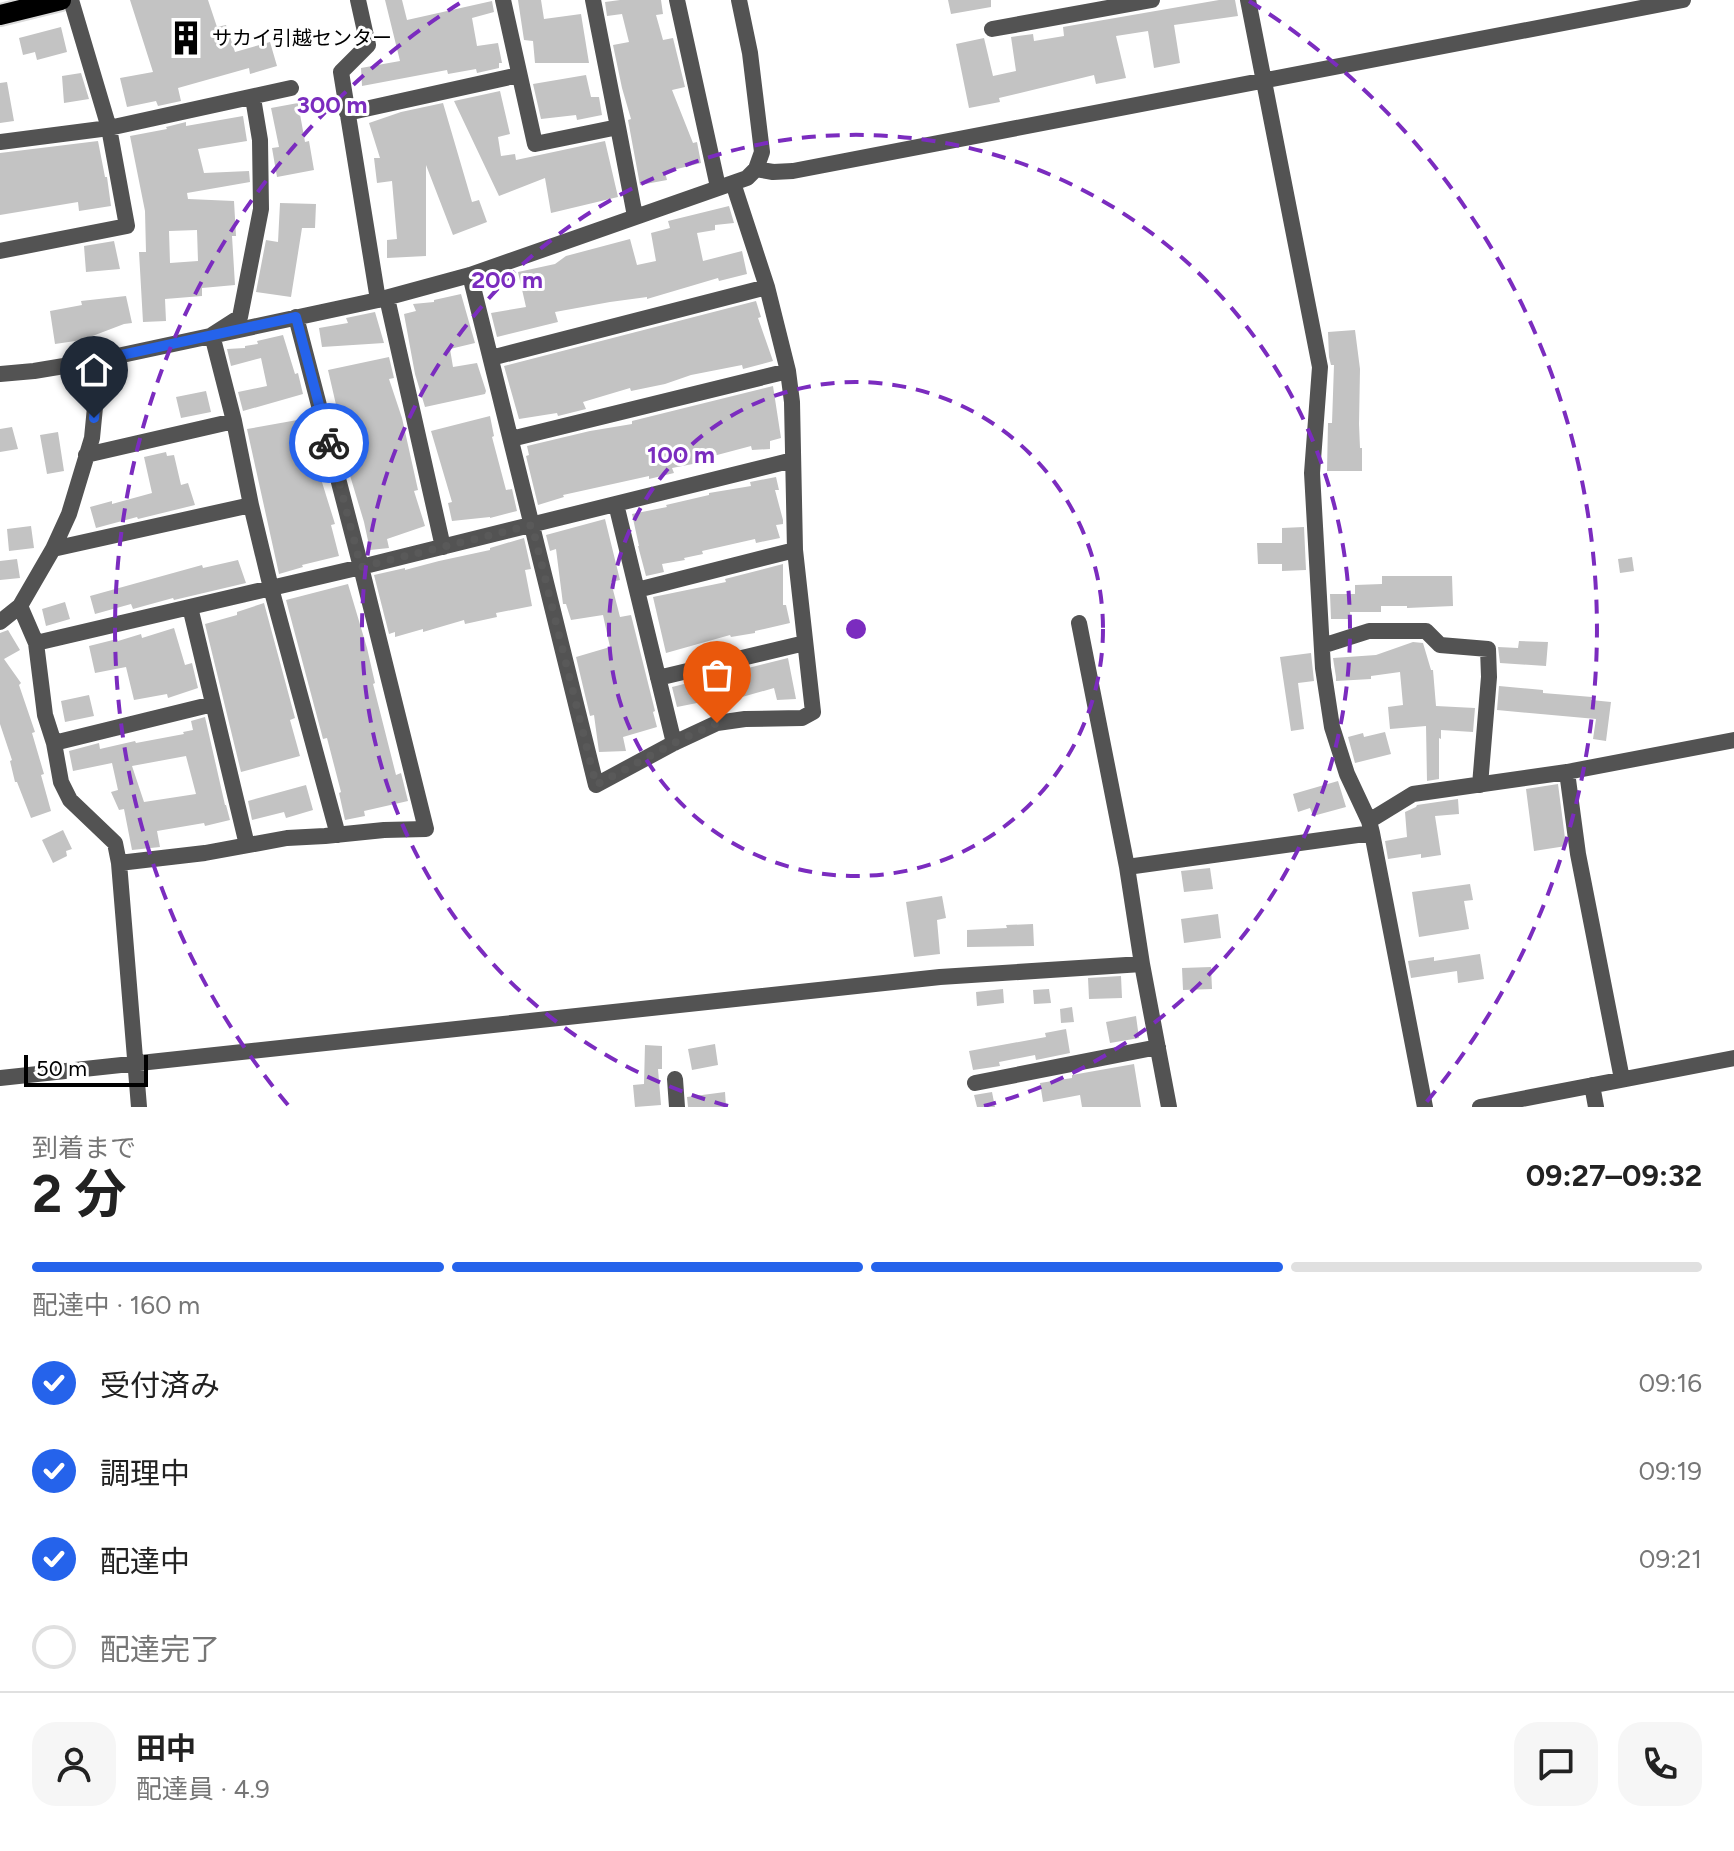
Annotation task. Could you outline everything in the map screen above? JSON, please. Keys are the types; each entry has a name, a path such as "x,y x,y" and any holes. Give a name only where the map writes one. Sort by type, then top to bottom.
{"main road":[{"path":"0,15 61,0"}],"street":[{"path":"0,251 127,226 109,128 71,0"},
{"path":"358,0 368,45 341,72 347,113 382,299 443,547"},
{"path":"503,0 535,144 618,127"},
{"path":"593,0 635,216"},
{"path":"470,275 596,785 717,723 802,718 813,712 795,550 792,402 788,371 767,287 726,185 677,0"},
{"path":"0,374 94,361 382,299 470,275 747,178 756,169 762,152 750,53 739,0"},
{"path":"992,29 1152,0"},
{"path":"1248,0 1320,367 1312,473 1323,668 1332,727 1347,774 1370,827 1425,1107"},
{"path":"756,169 793,171 1683,0"},
{"path":"347,113 519,75"},
{"path":"0,142 109,128 291,88"},
{"path":"212,335 240,317 261,209 260,140 253,98"},
{"path":"491,358 767,287"},
{"path":"119,863 205,853 287,838 426,829 296,317"},
{"path":"212,335 271,588 338,835"},
{"path":"0,622 20,606 69,514 92,438 96,397 94,361"},
{"path":"511,439 788,371"},
{"path":"86,455 234,421"},
{"path":"36,643 361,567 793,460"},
{"path":"616,504 674,743"},
{"path":"53,549 251,505"},
{"path":"637,590 795,550"},
{"path":"20,606 36,643 45,715 61,782 70,800 115,843 139,1107"},
{"path":"190,607 247,845"},
{"path":"1079,623 1127,867 1169,1107"},
{"path":"1322,646 1369,631 1426,631 1440,645 1488,649 1489,677 1480,785"},
{"path":"658,678 805,643"},
{"path":"54,743 213,704"},
{"path":"1127,867 1370,827 1413,794 1567,772 1734,740"},
{"path":"1567,772 1578,854 1622,1079"},
{"path":"0,1078 940,977 1142,964"},
{"path":"975,1083 1158,1047"},
{"path":"1480,1107 1734,1058"},
{"path":"675,1079 677,1107"},
{"path":"1592,1085 1596,1107"}],"building":[{"path":"130,0 208,0 217,27 226,25 235,52 270,42 277,66 250,74 249,68 178,88 181,101 158,106 156,101 127,107 120,78 153,72"},
{"path":"385,0 402,0 407,20 492,1 494,12 472,18 477,46 498,43 502,63 499,63 499,68 477,73 476,69 448,74 447,70 362,86 361,68 400,61"},
{"path":"518,0 541,0 544,19 581,14 589,63 535,63 533,41 524,40"},
{"path":"661,0 663,14 656,15 663,40 673,38 685,87 672,90 693,143 697,142 701,163 665,172 667,180 640,185 628,120 631,119 613,45 629,42 622,14 607,16 605,2"},
{"path":"948,0 991,0 991,7 951,14"},
{"path":"1219,0 1235,0 1238,16 1174,25 1180,63 1154,68 1148,31 1116,36 1126,78 1096,84 1094,75 969,108 956,44 984,38 993,76 1016,71 1011,37 1033,34 1034,41 1064,36 1063,27"},
{"path":"61,27 67,52 37,60 35,52 23,55 19,38"},
{"path":"81,73 89,99 64,103 62,76"},
{"path":"586,75 591,97 599,97 602,115 577,120 576,115 541,119 533,84"},
{"path":"7,82 14,121 0,123 0,83"},
{"path":"500,91 510,134 498,137 501,156 515,154 516,160 605,141 618,197 551,213 545,178 499,196 454,101"},
{"path":"298,103 314,170 277,177 272,148 279,147 271,108"},
{"path":"443,103 472,202 479,200 487,222 453,235 426,165 426,256 387,258 387,240 397,239 392,181 377,183 374,158 380,158 369,123"},
{"path":"243,116 247,141 198,149 204,173 249,171 250,182 187,193 188,199 234,201 236,236 232,236 235,285 202,288 202,296 165,299 166,321 143,322 139,252 146,252 145,211 130,136 186,122 186,126","holes":["197,230 198,261 170,263 169,231"]},
{"path":"98,141 111,206 79,211 78,202 0,215 0,153"},
{"path":"280,203 316,204 315,228 302,228 291,297 256,292 266,240 278,242"},
{"path":"729,206 734,223 715,225 715,230 697,233 703,261 742,251 747,274 719,281 718,278 647,299 555,312 558,322 497,337 491,313 526,307 518,272 555,264 566,256 630,239 637,265 656,261 651,233 670,228 668,221"},
{"path":"114,241 120,269 86,272 84,246"},
{"path":"461,294 475,343 450,349 453,367 477,363 486,391 485,394 425,407 415,374 404,314 416,311 413,304"},
{"path":"126,296 132,323 82,340 55,344 50,311 82,305 81,301"},
{"path":"756,301 761,317 758,318 773,361 743,369 742,365 691,375 631,391 630,388 583,402 586,409 558,416 557,413 519,419 504,366"},
{"path":"375,312 384,343 322,347 319,328 348,323 346,318"},
{"path":"1355,330 1360,369 1362,471 1327,471 1334,365 1331,365 1329,357 1328,332"},
{"path":"283,335 303,394 243,411 238,392 267,386 261,358 231,366 227,349 245,348 258,344 257,341"},
{"path":"389,357 394,378 389,379 402,418 418,490 414,491 425,526 387,539 389,548 370,550 339,439 337,409 328,370"},
{"path":"773,386 781,438 770,441 770,449 752,450 751,446 702,459 703,462 672,468 674,473 563,495 538,505 526,456 529,455 527,446 632,424 632,421"},
{"path":"206,391 211,412 181,418 176,397"},
{"path":"490,416 492,437 506,490 512,489 517,511 490,518 452,521 448,503 452,502 431,431"},
{"path":"303,419 311,453 316,452 323,478 335,524 331,525 339,556 279,574 247,429"},
{"path":"12,427 18,449 0,452 0,429"},
{"path":"58,432 64,471 47,474 40,435"},
{"path":"166,452 167,456 174,455 181,485 188,483 195,505 96,528 90,507 152,493 144,457"},
{"path":"776,477 779,490 775,490 783,520 783,524 776,525 780,538 756,543 755,539 702,551 703,554 685,560 662,564 664,572 646,576 632,514 667,507 709,493 751,486 750,482"},
{"path":"605,519 620,580 611,582 620,617 631,615 657,727 623,737 626,751 599,752 594,715 590,716 576,657 610,647 603,615 571,620 566,604 563,604 556,549 550,551 546,535"},
{"path":"31,526 34,548 9,551 7,529"},
{"path":"1304,527 1306,570 1282,571 1282,564 1258,564 1257,543 1282,543 1282,528"},
{"path":"524,538 531,569 525,570 532,606 496,613 497,617 465,624 464,620 423,632 423,629 395,637 395,632 389,634 374,575 490,550"},
{"path":"1632,557 1634,571 1620,573 1618,559"},
{"path":"17,559 20,578 0,580 0,561"},
{"path":"238,560 246,583 133,609 131,604 95,614 90,596 202,565 203,568"},
{"path":"783,564 783,605 786,605 790,623 755,633 730,635 666,653 653,597 726,582 725,579"},
{"path":"1382,576 1452,576 1453,606 1381,606 1381,612 1350,612 1351,619 1331,619 1330,594 1355,594 1355,585 1382,584"},
{"path":"348,584 367,648 396,775 401,773 408,801 364,811 365,816 345,820 327,738 323,739 286,600"},
{"path":"65,602 70,619 46,626 42,609"},
{"path":"264,603 295,718 290,720 300,756 241,772 205,624"},
{"path":"174,628 185,665 192,663 198,688 168,698 167,694 134,700 126,667 95,673 89,646 141,634 142,638"},
{"path":"8,630 20,650 4,659 21,683 19,685 35,732 32,733 51,811 31,818 15,782 12,760 0,724 0,633"},
{"path":"1519,641 1548,642 1546,666 1500,663 1498,647 1518,648"},
{"path":"1413,642 1423,643 1433,670 1436,706 1475,708 1473,732 1441,730 1439,779 1427,781 1426,726 1390,729 1388,707 1403,705 1400,672 1371,676 1371,679 1336,681 1333,658 1376,655"},
{"path":"1311,653 1314,681 1298,683 1304,729 1291,731 1280,657"},
{"path":"788,658 796,699 777,700 774,688 742,697 677,707 672,687"},
{"path":"1499,686 1611,702 1606,741 1593,739 1596,719 1497,710"},
{"path":"89,695 94,716 65,722 61,701"},
{"path":"205,717 230,820 157,831 160,847 132,850 124,809 119,810 111,792 118,790 112,763 73,771 69,751 99,743 100,749 184,734 193,730 191,721","holes":["186,756 196,794 144,802 132,766"]},
{"path":"1385,732 1391,754 1355,763 1348,737"},
{"path":"1338,781 1346,807 1313,816 1310,808 1298,812 1293,794"},
{"path":"1558,784 1566,846 1534,851 1526,789"},
{"path":"306,785 313,810 286,818 284,812 252,820 248,801"},
{"path":"1458,799 1459,814 1435,816 1441,855 1421,858 1421,854 1388,859 1385,841 1407,837 1405,812 1417,805"},
{"path":"63,830 72,849 66,851 67,856 53,863 42,840"},
{"path":"1210,868 1213,889 1184,892 1181,871"},
{"path":"1470,884 1473,900 1464,901 1469,929 1419,937 1412,892"},
{"path":"942,896 946,918 937,920 940,954 914,957 906,902"},
{"path":"1218,914 1221,938 1184,943 1181,919"},
{"path":"1033,924 1034,946 967,947 967,930"},
{"path":"1480,954 1484,979 1458,983 1457,971 1411,978 1408,961 1434,957 1434,961"},
{"path":"1211,967 1212,989 1183,990 1182,968"},
{"path":"1121,976 1122,998 1089,999 1088,978"},
{"path":"1003,989 1004,1003 977,1006 976,992"},
{"path":"1049,989 1051,1003 1034,1004 1033,990"},
{"path":"1072,1007 1074,1022 1061,1023 1060,1009"},
{"path":"1136,1016 1139,1038 1110,1043 1106,1022"},
{"path":"1066,1029 1070,1053 1036,1060 1035,1055 999,1062 1000,1066 973,1070 969,1051 1046,1037 1045,1033"},
{"path":"715,1044 718,1065 692,1070 688,1049"},
{"path":"645,1045 662,1046 662,1069 658,1069 661,1105 635,1107 633,1085 644,1084"},
{"path":"1134,1064 1141,1107 1082,1107 1080,1095 1043,1102 1040,1083"},
{"path":"725,1092 726,1107 688,1107 687,1097"},
{"path":"992,1092 995,1107 977,1107 974,1095"}],"way so far":[{"path":"329,443 361,567 532,525 596,785 717,723"}],"place":[{"name":"サカイ引越センター","path":"186,38"}],"route":[{"path":"94,418 94,361 296,317 329,443"}]}
